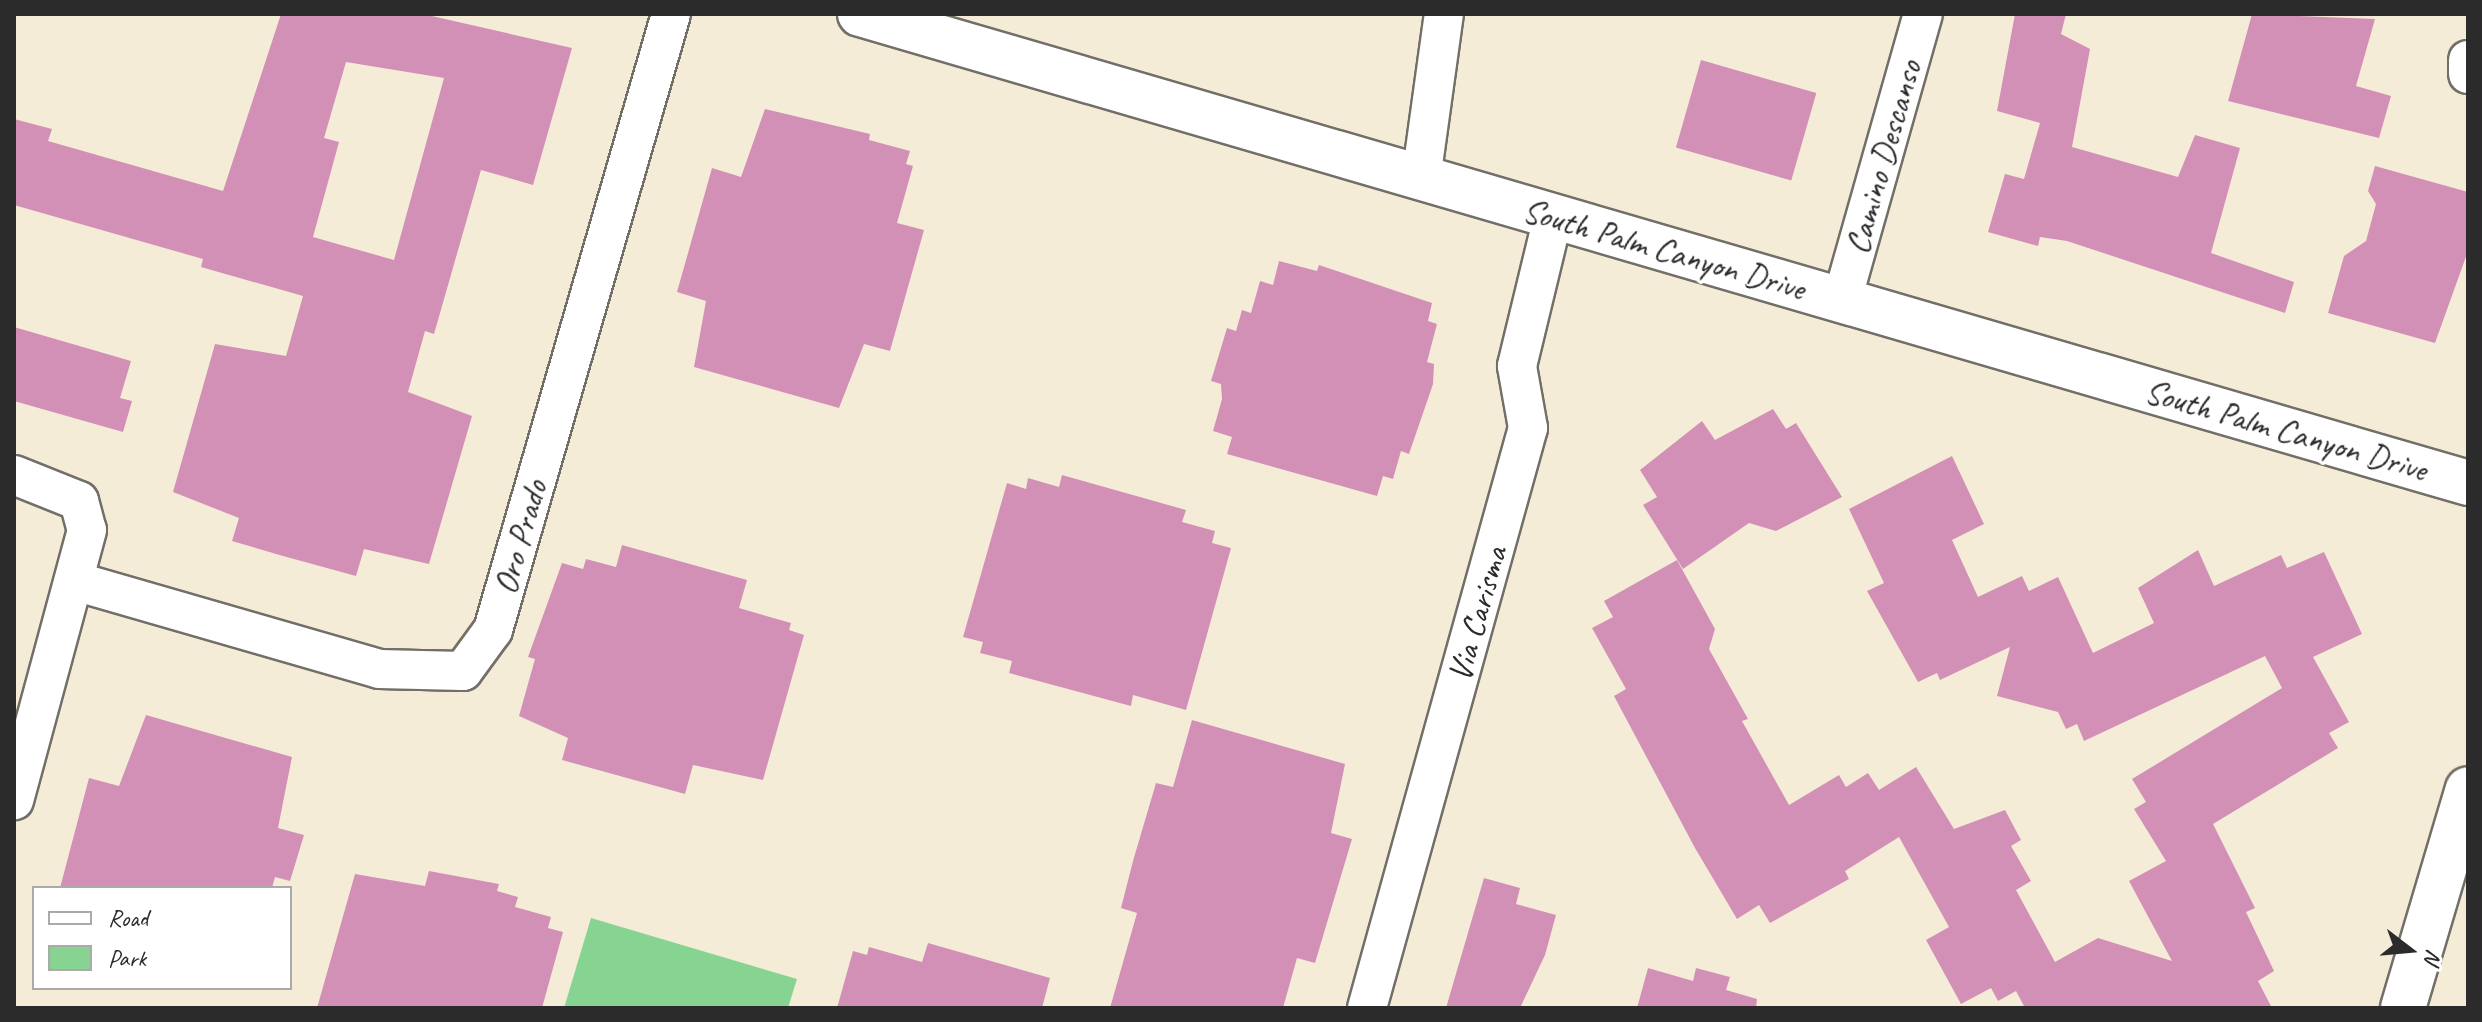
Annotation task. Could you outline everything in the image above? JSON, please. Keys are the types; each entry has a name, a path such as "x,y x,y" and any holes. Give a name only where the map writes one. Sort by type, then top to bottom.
{"street":[{"name":"Oro Prado","path":"78,582 379,669 463,671 493,630 671,14"},
{"name":"South Palm Canyon Drive","path":"860,14 2468,483"},
{"path":"1421,179 1444,14"},
{"name":"Camino Descanso","path":"1842,300 1923,14"},
{"path":"2468,60 2468,74"},
{"name":"Via Carisma","path":"1367,1008 1528,428 1517,366 1553,217"},
{"path":"14,475 79,501 87,530 78,582 14,800"},
{"path":"2403,1008 2468,789"}],"green space":[{"path":"591,918 797,979 788,1008 564,1008"}],"building":[{"path":"281,14 423,14 572,48 533,185 481,170 434,334 425,331 408,392 472,416 429,564 364,549 356,576 283,556 232,541 239,518 173,492 215,344 286,356 303,296 201,267 203,259 14,205 14,119 52,129 48,141 223,191","holes":["346,62 444,78 394,260 313,237 339,142 324,138"]},
{"path":"2015,14 2066,14 2061,34 2090,49 2072,147 2178,177 2195,135 2240,148 2211,253 2294,282 2285,313 2067,241 2040,237 2038,246 1988,232 2005,174 2024,179 2040,123 1997,111"},
{"path":"2252,14 2375,19 2356,86 2391,96 2379,138 2228,101"},
{"path":"1701,60 1816,93 1791,181 1676,147"},
{"path":"765,109 870,134 869,140 910,151 906,164 913,166 897,223 924,230 890,351 864,344 839,408 694,367 706,301 677,292 712,168 741,177"},
{"path":"2375,166 2468,192 2468,251 2435,343 2328,313 2344,256 2366,241 2376,204 2368,191"},
{"path":"1279,261 1317,271 1319,265 1432,303 1428,321 1437,324 1427,362 1434,364 1433,384 1409,454 1401,451 1393,479 1383,476 1377,496 1227,454 1232,437 1213,431 1222,399 1221,384 1211,381 1227,328 1236,331 1242,310 1251,313 1260,281 1273,285"},
{"path":"14,327 131,361 120,398 132,401 123,432 14,401"},
{"path":"1773,409 1786,429 1796,423 1842,497 1776,531 1749,523 1683,569 1643,505 1657,497 1640,470 1702,421 1715,440"},
{"path":"1952,456 1984,524 1952,540 1978,597 2022,576 2029,591 2058,577 2093,653 2154,623 2138,588 2198,550 2214,586 2281,555 2287,568 2324,552 2362,634 2313,657 2349,722 2329,733 2338,748 2213,824 2255,908 2246,912 2274,971 2258,981 2272,1008 2025,1008 2016,991 1998,1001 1991,988 1961,1004 1926,940 1949,927 1899,837 1845,871 1849,879 1770,923 1759,905 1737,919 1695,848 1614,696 1626,689 1592,628 1613,617 1604,601 1677,560 1715,629 1709,649 1748,719 1742,721 1789,805 1839,775 1846,787 1868,773 1879,790 1916,767 1954,829 2005,810 2021,840 2011,846 2031,881 2016,890 2055,962 2098,938 2172,961 2129,881 2166,861 2134,809 2146,802 2132,779 2282,688 2265,656 2084,741 2077,724 2066,729 2058,712 1997,696 2010,647 1940,680 1937,673 1918,682 1867,591 1884,583 1849,509"},
{"path":"1062,475 1186,510 1182,522 1215,531 1212,543 1231,548 1186,710 1133,695 1131,706 1009,673 1012,661 980,653 983,642 963,637 1007,483 1026,489 1028,478 1059,487"},
{"path":"622,545 747,580 739,608 791,623 789,630 804,635 763,780 693,765 685,794 562,760 568,738 519,716 535,659 528,657 562,563 583,569 586,559 616,567"},
{"path":"146,715 292,757 278,828 304,835 290,881 275,877 273,886 61,886 89,778 119,786"},
{"path":"1192,720 1345,764 1331,833 1352,839 1315,963 1297,958 1283,1008 1110,1008 1137,913 1121,908 1133,861 1156,783 1173,787"},
{"path":"429,871 499,884 497,891 518,897 515,907 551,917 548,928 563,932 542,1008 317,1008 355,874 425,886"},
{"path":"1484,878 1520,888 1516,904 1556,915 1545,955 1520,1008 1446,1008"},
{"path":"928,943 1050,978 1042,1008 837,1008 853,951 867,955 869,947 922,962"},
{"path":"1648,968 1693,981 1696,968 1730,977 1726,990 1757,999 1756,1008 1637,1008"}]}
